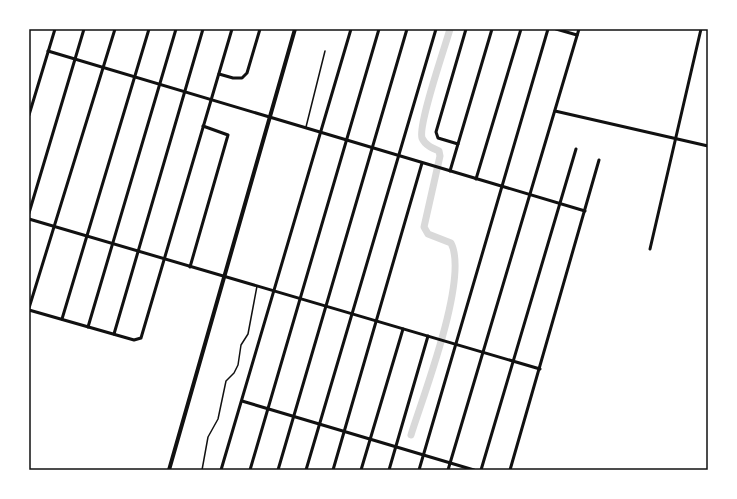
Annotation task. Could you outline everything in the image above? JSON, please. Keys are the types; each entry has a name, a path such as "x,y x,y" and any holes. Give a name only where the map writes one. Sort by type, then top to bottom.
{"street":[{"path":"29,115 55,29"},
{"path":"29,213 84,29"},
{"path":"115,29 29,309 134,340 140,338 232,29"},
{"path":"62,319 149,29"},
{"path":"88,327 176,29"},
{"path":"114,334 203,29"},
{"path":"219,74 233,78 242,78 247,73 260,29"},
{"path":"169,470 296,29"},
{"path":"221,470 352,29"},
{"path":"250,470 379,29"},
{"path":"278,470 407,29"},
{"path":"306,470 436,29"},
{"path":"458,144 438,138 436,132 466,29"},
{"path":"450,171 492,29"},
{"path":"476,178 521,29"},
{"path":"419,470 548,29"},
{"path":"556,29 577,35"},
{"path":"448,470 579,29"},
{"path":"650,249 701,29"},
{"path":"48,51 586,211"},
{"path":"555,111 708,146"},
{"path":"190,267 228,135 203,126"},
{"path":"481,470 576,149"},
{"path":"510,470 586,211 599,160"},
{"path":"333,470 422,163"},
{"path":"29,219 540,369"},
{"path":"361,470 403,329"},
{"path":"389,470 428,336"},
{"path":"242,401 474,470"}],"lane":[{"path":"306,128 325,51"},
{"path":"202,470 207,441 218,419 226,381 234,373 238,365 241,344 248,334 257,286"}],"waterway":[{"path":"411,435 442,338 454,282 455,260 451,243 428,234 424,227 440,156 439,151 425,143 422,138 422,130 428,102 450,29"}]}
